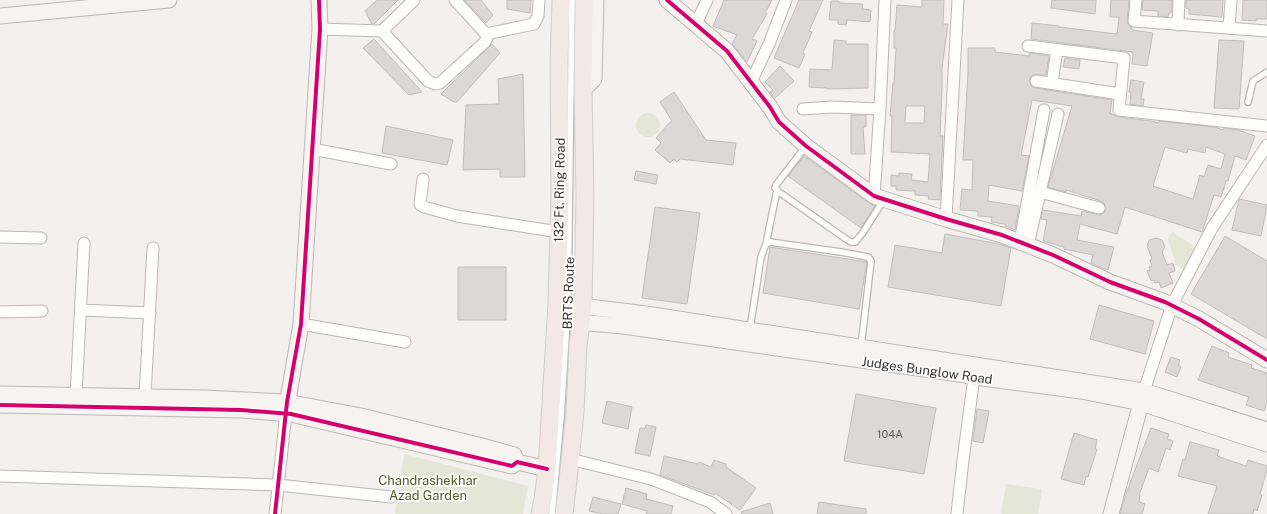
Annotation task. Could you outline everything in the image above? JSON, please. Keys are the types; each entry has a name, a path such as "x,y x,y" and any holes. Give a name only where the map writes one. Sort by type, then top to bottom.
{"main road":[{"name":"132 Ft. Ring Road","path":"560,0 559,232 569,313 578,346 575,412 564,514"},
{"name":"132 Ft. Ring Road","path":"540,514 585,196 583,90 584,0"}],"street":[{"path":"0,16 117,2 169,0"},
{"path":"275,514 286,408 300,324 320,29 319,0"},
{"path":"382,31 414,0"},
{"path":"320,29 382,31 428,80 435,84 440,83 485,42 487,38 486,34 455,0"},
{"path":"486,34 534,24 538,16 539,0"},
{"path":"552,0 552,59 559,70"},
{"path":"583,90 594,79 596,0"},
{"path":"667,0 727,51 770,107 779,122 806,146 879,197 946,220 1024,243 1053,255 1110,282 1172,305 1199,318 1267,360"},
{"path":"696,24 707,0"},
{"path":"751,82 769,44 786,0"},
{"path":"879,197 880,109 886,0"},
{"path":"946,220 958,0"},
{"path":"1136,0 1134,21 1267,31"},
{"path":"1178,25 1179,0"},
{"path":"1228,28 1231,0"},
{"path":"1028,46 1124,58 1119,110 1267,126"},
{"path":"1052,83 1057,50"},
{"path":"1036,81 1120,94"},
{"path":"803,109 830,107 880,109"},
{"path":"1024,243 1044,110"},
{"path":"1024,243 1040,192 1058,114"},
{"path":"1111,514 1142,397 1172,305 1212,228 1267,145"},
{"path":"312,149 391,164"},
{"path":"423,179 420,204 424,208 457,216 559,232"},
{"path":"1040,192 1099,208"},
{"path":"0,237 41,238"},
{"path":"76,395 84,243"},
{"path":"145,396 153,248"},
{"path":"81,310 150,313"},
{"path":"0,312 42,312"},
{"name":"Judges Bunglow Road","path":"569,313 750,330 861,347 1142,397 1267,430"},
{"name":"Judges Bunglow Road","path":"569,313 623,326 974,377 1081,391 1142,397 1267,444"},
{"path":"300,324 405,342"},
{"path":"957,514 974,377"},
{"path":"0,394 204,398 361,416 514,455 517,462 547,469"},
{"path":"0,405 241,410 286,408"},
{"path":"570,459 651,479 710,502 726,514"},
{"path":"0,476 278,485 391,497"}],"lane":[{"name":"BRTS Route","path":"554,489 569,313 572,0"},
{"path":"1248,102 1253,81 1267,72"},
{"path":"750,330 761,258 766,244 777,190 776,185 806,146"},
{"path":"777,190 851,242 855,242 862,234 879,197"},
{"path":"766,244 770,242 868,257 871,261 861,347"},
{"path":"850,254 851,242"},
{"path":"548,514 554,489"},
{"path":"552,514 554,489"}],"green space":[{"path":"648,113 653,114 659,120 659,130 653,136 648,137 643,136 637,130 636,125 637,120 643,114"},
{"path":"1172,231 1195,247 1184,270 1176,265 1168,239"},
{"name":"Chandrashekhar Azad Garden","path":"404,454 528,486 523,514 395,514"},
{"path":"1006,484 1042,489 1038,514 1001,514"}],"building":[{"path":"377,0 398,0 374,24 372,24 365,11"},
{"path":"464,0 481,0 493,15 486,23"},
{"path":"507,0 531,0 530,13 507,9"},
{"path":"724,0 772,0 765,13 767,14 752,39 757,41 747,62 732,44 737,35 713,26"},
{"path":"799,0 823,0 809,31 812,32 803,53 805,54 799,68 774,58"},
{"path":"922,0 944,0 943,24 948,24 942,68 940,136 943,136 940,200 928,199 929,196 915,195 915,191 896,190 896,186 891,186 891,175 899,176 899,173 912,174 911,180 928,182 930,154 891,152 892,116 890,116 894,83 896,48 894,48 894,30 897,5 922,7","holes":["906,106 925,106 924,123 905,123"]},
{"path":"1052,0 1096,0 1095,14 1051,8"},
{"path":"1111,0 1129,0 1127,21 1132,30 1153,33 1147,66 1132,64 1133,52 1031,39 1032,23 1117,34 1119,17 1110,17"},
{"path":"1143,0 1172,0 1171,13 1169,13 1168,17 1158,16 1158,11 1142,10"},
{"path":"1186,0 1223,0 1222,17 1189,14 1189,9 1186,8"},
{"path":"1243,0 1267,0 1267,19 1256,19 1256,21 1242,20"},
{"path":"831,1 839,1 839,3 863,4 862,9 871,10 870,22 847,20 846,25 838,24 838,20 829,20"},
{"path":"374,39 422,92 409,95 363,48"},
{"path":"834,40 846,41 846,44 868,44 868,88 827,89 809,87 810,69 832,70"},
{"path":"1219,40 1244,41 1239,109 1214,108"},
{"path":"492,44 500,53 457,102 454,102 441,94"},
{"path":"968,48 995,48 995,52 1029,56 1030,53 1049,56 1046,75 1033,75 1029,80 1031,86 1035,88 1112,100 1110,113 1118,117 1158,123 1159,121 1215,127 1223,130 1224,128 1238,130 1255,136 1246,160 1235,156 1228,181 1226,181 1221,197 1214,195 1202,232 1125,207 1117,234 1080,224 1077,240 1114,247 1108,270 1091,263 1093,255 1064,249 1064,247 1043,241 1047,220 1041,219 1043,210 1081,216 1082,211 1100,215 1104,213 1106,209 1104,203 1101,201 1066,190 1066,192 1048,187 1072,106 1032,100 1021,155 1029,156 1022,191 989,185 988,201 1019,206 1015,230 1005,226 1005,224 991,222 992,217 978,216 978,211 960,210 962,189 972,190 973,160 963,160","holes":["1165,147 1187,153 1188,149 1205,153 1206,147 1225,154 1221,169 1208,165 1204,177 1200,175 1193,199 1153,186"]},
{"path":"1065,58 1080,60 1079,69 1063,67"},
{"path":"780,66 794,81 775,98 770,92 773,90 765,82"},
{"path":"523,74 525,177 500,177 500,169 463,170 466,105 499,104 498,79"},
{"path":"1131,80 1144,82 1141,99 1144,99 1143,106 1130,104 1131,93 1129,92"},
{"path":"674,92 706,140 736,143 733,165 680,159 677,162 674,159 670,163 655,150 661,143 656,138 672,121 660,102"},
{"path":"851,115 866,115 866,127 863,127 865,154 851,154"},
{"path":"386,126 453,140 447,165 382,153"},
{"path":"804,156 875,206 861,228 788,176"},
{"path":"636,171 658,175 656,184 634,180"},
{"path":"1239,199 1267,205 1261,236 1232,230"},
{"path":"655,207 700,213 687,304 642,298"},
{"path":"945,234 999,244 1011,248 1001,306 888,287 895,245 942,253"},
{"path":"1225,236 1267,261 1267,339 1191,294"},
{"path":"1156,238 1162,240 1165,247 1162,252 1167,265 1173,263 1175,271 1169,273 1173,283 1161,288 1159,282 1155,283 1154,280 1151,281 1147,271 1150,270 1149,267 1152,266 1150,260 1152,259 1147,246 1149,240"},
{"path":"770,247 867,262 859,309 763,293"},
{"path":"458,267 506,267 506,320 458,320"},
{"path":"1099,305 1154,321 1145,354 1090,339"},
{"path":"1212,346 1229,353 1228,357 1252,365 1251,368 1267,373 1267,401 1264,411 1246,405 1249,397 1198,380"},
{"path":"1171,357 1180,360 1178,365 1181,367 1177,377 1165,372"},
{"path":"856,394 936,408 924,474 844,461"},
{"path":"607,401 632,407 628,429 602,423"},
{"path":"977,409 989,411 983,443 973,441"},
{"path":"646,425 656,427 650,456 635,453 640,428 645,429"},
{"path":"1151,428 1169,434 1167,439 1173,441 1170,450 1166,448 1158,472 1149,468 1139,495 1139,502 1145,504 1142,514 1120,514 1127,491"},
{"path":"1074,433 1097,440 1095,449 1097,449 1084,485 1061,479"},
{"path":"1190,442 1219,450 1217,456 1246,466 1248,460 1267,466 1260,494 1262,495 1257,511 1254,509 1253,514 1208,514 1217,486 1178,476 1183,459 1185,460"},
{"path":"664,456 698,464 699,462 711,467 714,460 726,464 726,467 756,488 740,510 715,493 714,495 660,475"},
{"path":"626,488 647,494 646,499 673,506 671,514 646,514 647,511 622,504"},
{"path":"593,497 621,504 618,514 602,514 589,511"},
{"path":"819,502 866,509 866,514 817,514"},
{"path":"770,503 773,514 742,514 741,512"}],"cycle path":[{"path":"275,514 287,402 301,324 320,29 319,0"},
{"path":"667,0 727,51 770,107 779,122 806,146 874,196 1002,235 1053,255 1110,282 1165,302 1199,319 1267,360"},
{"path":"0,405 241,410 291,414 512,466 517,462 547,469"}]}
